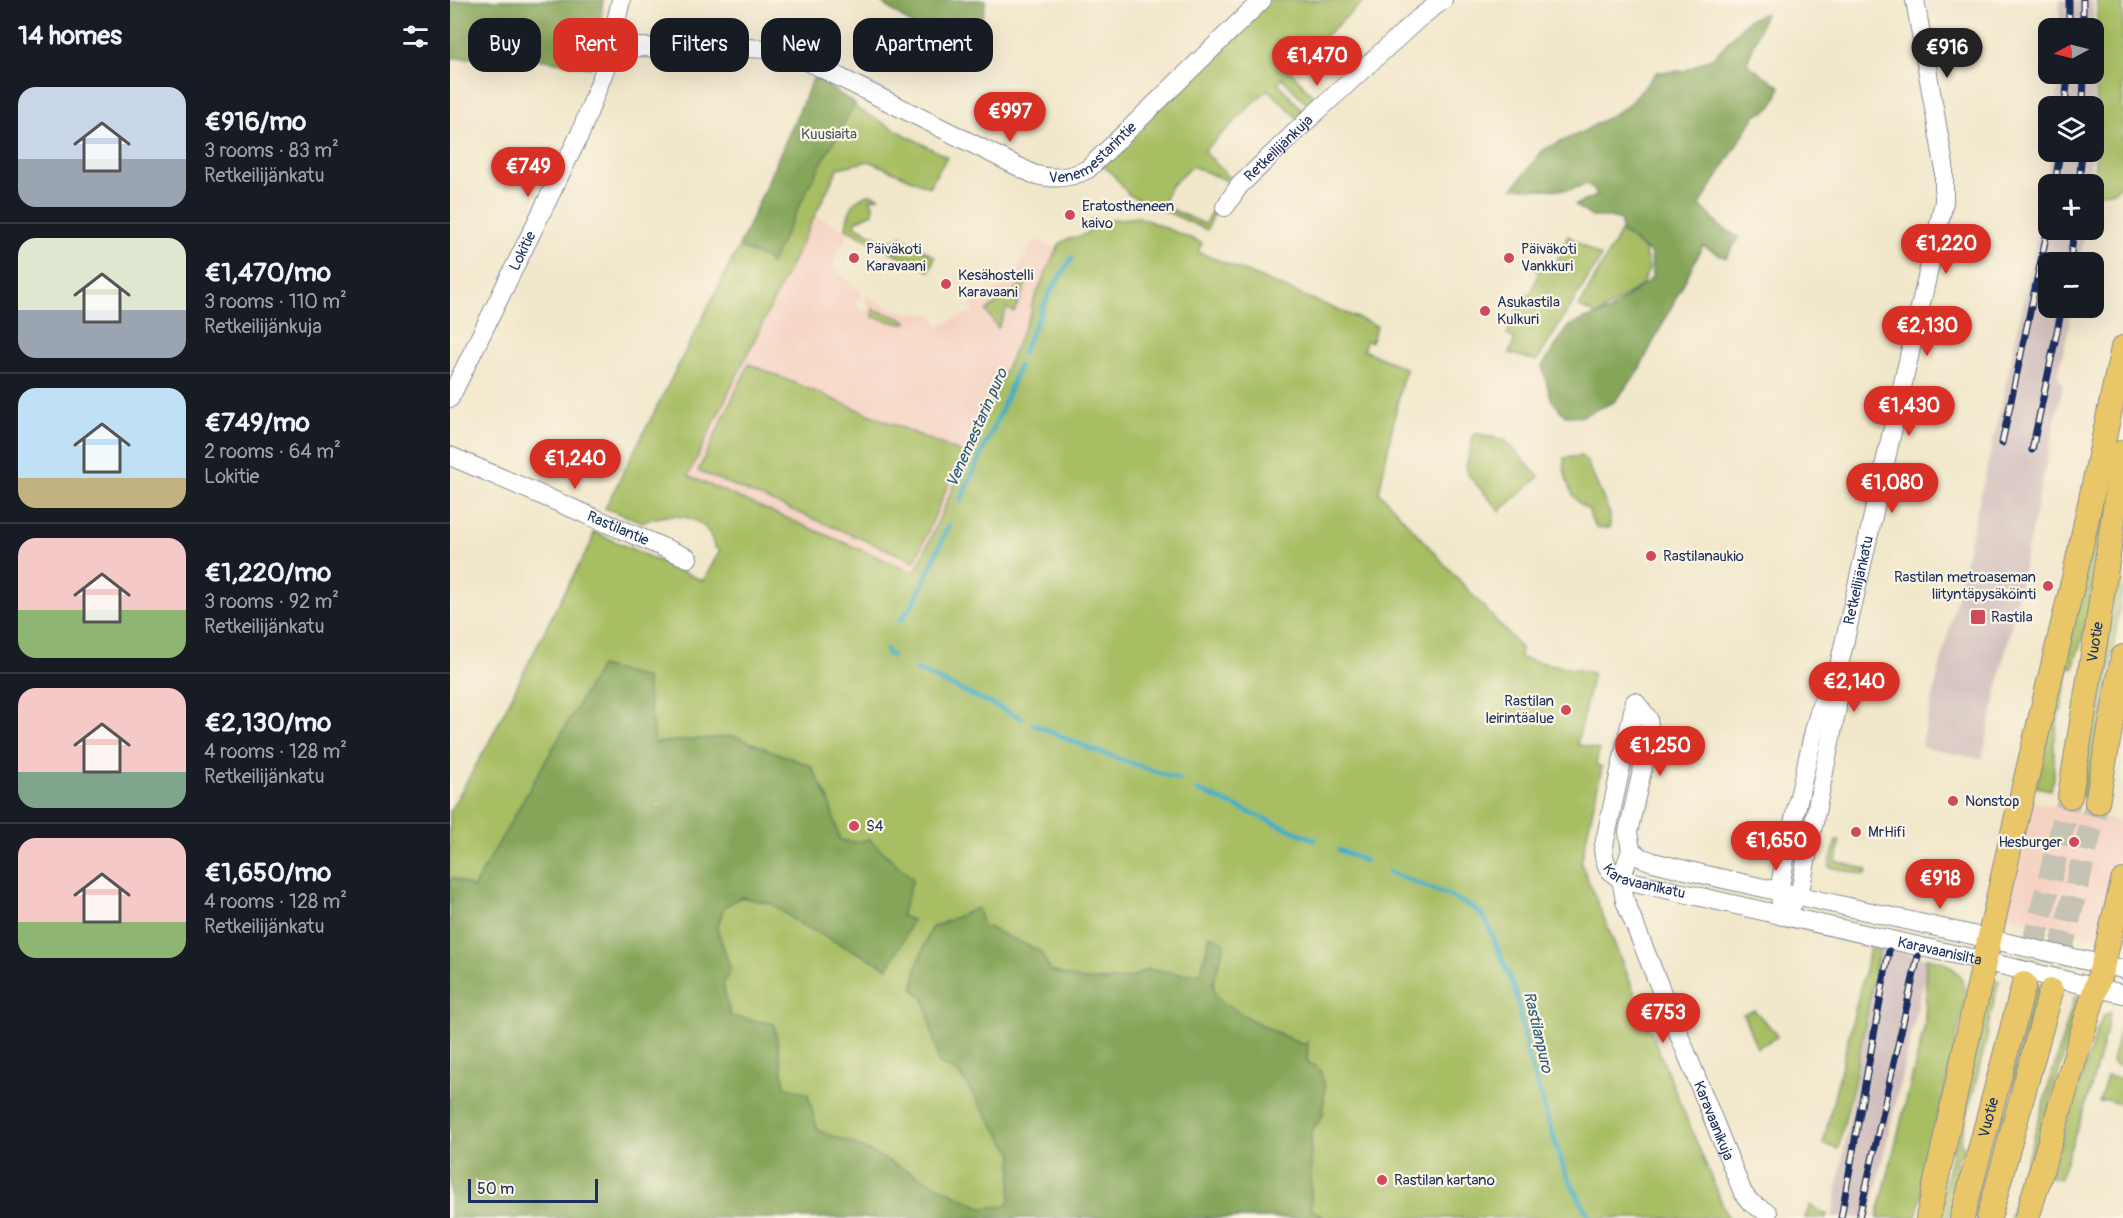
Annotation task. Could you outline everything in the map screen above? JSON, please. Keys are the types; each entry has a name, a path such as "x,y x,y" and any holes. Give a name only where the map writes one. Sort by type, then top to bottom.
{"main road":[{"path":"1928,1218 1987,950 2075,574 2123,348"},
{"name":"Vuotie","path":"2070,796 2123,452"},
{"name":"Vuotie","path":"2097,802 2123,657"},
{"path":"2027,1218 2108,974 2123,880"},
{"name":"Vuotie","path":"1962,1218 2024,984"},
{"name":"Vuotie","path":"1989,1218 2051,991"}],"street":[{"name":"Lokitie","path":"617,18 621,0"},
{"name":"Venemestarintie","path":"638,46 746,48 797,56 1033,174 1053,178 1072,175 1088,169 1262,0"},
{"name":"Retkeilijänkuja","path":"1226,207 1239,186 1312,116 1419,18 1443,0"},
{"name":"Retkeilijänkatu","path":"1782,916 1799,896 1837,708 1839,666 1944,202 1944,165 1915,0"},
{"name":"Lokitie","path":"450,398 580,134 603,72"},
{"name":"Rastilantie","path":"450,456 688,558"},
{"name":"Retkeilijänkatu","path":"1782,916 1779,891 1821,705 1839,666"},
{"name":"Karavaanikatu","path":"1782,916 1621,879 1611,873 1605,862 1603,850 1635,702 1648,718 1650,736 1628,832 1631,850 1640,857 1653,862 1799,896"},
{"path":"1621,768 1642,773"},
{"path":"1621,879 1631,850"},
{"name":"Karavaanikuja","path":"1621,879 1625,901 1743,1193 1751,1203 1768,1213"},
{"name":"Karavaanisilta","path":"1799,896 1882,916 1987,950"},
{"name":"Karavaanisilta","path":"1782,916 1878,937 1987,950 2108,974 2123,994"}],"shaded area":[{"path":"2059,0 2093,0 2094,18 2060,18"},
{"path":"2058,84 2094,84 2094,96 2057,96"},
{"path":"2049,162 2091,162 2090,174 2048,174"},
{"path":"816,216 848,232 833,264 841,275 862,293 860,299 855,301 858,308 863,311 869,310 865,300 866,296 897,310 933,314 938,326 973,311 971,305 1001,287 1016,271 1034,240 1058,249 915,574 688,475"},
{"path":"2038,230 2038,240 2083,240 2081,252 2038,252 2038,318 2071,318 2058,375 2063,385 1982,759 1921,747 2019,324"},
{"path":"2030,801 2123,822 2123,837 2100,938 2004,916"},
{"path":"1879,949 1926,958 1926,971 1869,1218 1832,1218"}],"green space":[{"path":"465,0 603,0 601,18 553,18 553,62 541,60 541,18 468,18 468,58 450,58 450,2"},
{"path":"878,0 986,0 982,18 902,18"},
{"path":"1270,0 1365,0 1289,69 1316,100 1310,105 1307,104 1282,78 1278,83 1303,111 1298,119 1268,89 1204,151 1232,180 1230,182 1192,166 1171,186 1162,205 1205,224 1211,212 1214,213 1207,230 1129,195 1111,172 1102,166"},
{"path":"2097,0 2123,0 2123,181 2115,191 2104,193 2104,174 2094,174 2095,162 2104,162 2104,96 2096,96 2096,84 2104,84 2104,18 2097,18"},
{"path":"1765,13 1747,64 1780,86 1777,96 1770,108 1756,114 1700,205 1720,226 1739,238 1726,258 1703,246 1636,375 1614,402 1580,417 1564,415 1551,399 1542,366 1569,326 1609,311 1652,278 1651,254 1621,231 1621,220 1610,217 1592,217 1575,205 1598,195 1588,184 1568,190 1513,188 1543,150 1584,131 1626,107 1657,72 1685,71 1715,56 1748,20"},
{"name":"Kuusiaita","path":"814,77 855,104 857,109 947,157 929,187 869,161 838,168 688,476 915,573 1032,310 1031,306 1058,246 1068,239 1087,233 1093,222 1139,217 1202,243 1198,252 1377,326 1371,342 1367,340 1363,350 1407,369 1402,381 1379,492 1521,648 1520,658 1593,673 1577,744 1599,750 1596,765 1602,767 1581,863 1728,1218 909,1218 494,899 453,878 450,881 450,811 488,744 591,543 594,532 703,581 720,550 714,547 710,535 696,521 675,516 643,522 605,508 739,247"},
{"name":"Kuusiaita","path":"814,77 855,104 811,182 770,265 767,259 739,247"},
{"path":"870,194 879,197 870,200 873,213 856,221 855,225 884,240 901,236 935,257 929,271 846,229 855,202"},
{"path":"1621,231 1644,249 1649,269 1641,286 1597,315 1579,307"},
{"path":"1568,236 1601,257 1537,361 1509,353 1515,339 1507,335 1525,293 1530,295 1539,272 1535,270 1539,261 1554,268"},
{"path":"1030,275 1014,312 1007,308 998,328 986,311 1017,288"},
{"path":"873,309 906,320 907,323 900,324 873,317"},
{"path":"749,364 962,453 915,561 698,471"},
{"path":"1474,433 1505,440 1539,477 1500,511 1469,476 1466,467"},
{"path":"1581,456 1587,462 1610,514 1610,528 1597,528 1591,519 1589,510 1577,501 1569,488 1564,458"},
{"path":"2104,488 2108,488 2085,631 2074,667 2068,667 2054,743 2054,779 2050,790 2036,787"},
{"path":"2123,535 2123,583 2111,665 2085,797 2080,796 2103,671"},
{"path":"600,666 646,678 655,743 734,736 811,766 828,798 840,840 855,842 869,839 913,879 901,916 912,920 888,968 800,924 772,904 741,897 724,907 717,929 731,969 723,984 730,1016 774,1024 785,1086 808,1094 817,1130 852,1143 982,1208 1005,1206 1010,1201 1013,1154 958,1072 939,1064 925,1000 914,990 916,968 931,928 977,908 983,925 1040,951 1051,971 1083,980 1105,981 1131,978 1147,969 1182,974 1201,973 1210,935 1225,943 1213,984 1216,997 1247,1017 1303,1045 1308,1042 1307,1061 1320,1070 1325,1086 1323,1115 1311,1132 1311,1208 1324,1218 450,1218 450,881 453,878 473,888"},
{"path":"1836,840 1840,841 1836,862 1867,869 1866,875 1829,867"},
{"path":"1870,948 1879,949 1854,1082 1838,1149 1823,1144"},
{"path":"1926,958 1947,964 1957,972 1967,992 1916,1218 1877,1218 1924,1029"},
{"path":"1992,980 1999,980 1988,1034 1960,1143 1964,1146 1964,1150 1956,1160 1960,1173 1949,1218 1937,1218"},
{"path":"2035,985 2041,987 1992,1156 1992,1154"},
{"path":"2075,996 2081,998 2016,1218 2010,1218"},
{"path":"1754,1010 1777,1037 1757,1048 1743,1014"},
{"path":"2111,1012 2091,1088 2060,1179 2049,1177 2098,1027 2103,1016"},
{"path":"2123,1016 2123,1067 2112,1061"},
{"path":"2107,1076 2123,1079 2123,1105 2106,1100 2099,1103"},
{"path":"1810,1205 1827,1214 1826,1218 1805,1218"}],"waterway":[{"name":"Venemestarin puro","path":"1022,353 1050,292 1072,258"},
{"name":"Venemestarin puro","path":"960,501 1019,366"},
{"name":"Venemestarin puro","path":"900,621 915,601 949,525"},
{"path":"886,649 887,653 892,656"},
{"path":"915,669 1022,718"},
{"path":"1033,724 1088,748 1180,780"},
{"path":"1197,790 1315,840"},
{"path":"1339,850 1365,861"},
{"name":"Rastilanpuro","path":"1389,872 1450,896 1477,910 1486,920 1516,993 1528,1057 1565,1172 1590,1218"}],"tunnel":[{"path":"2024,984 2070,796"},
{"path":"2051,991 2097,802"}],"railway":[{"path":"2069,0 2069,18"},
{"path":"2083,0 2083,18"},
{"path":"2066,96 2067,84"},
{"path":"2083,96 2084,84"},
{"path":"2057,174 2058,162"},
{"path":"2080,174 2081,162"},
{"path":"2002,443 2045,240"},
{"path":"2071,252 2073,240"},
{"path":"2032,450 2060,318"},
{"path":"1841,1218 1889,951"},
{"path":"1859,1218 1918,956"}],"place":[{"name":"Eratostheneen kaivo","path":"1070,215"},
{"name":"Päiväkoti Karavaani","path":"854,258"},
{"name":"Päiväkoti Vankkuri","path":"1509,258"},
{"name":"Kesähostelli Karavaani","path":"946,284"},
{"name":"Asukastila Kulkuri","path":"1485,311"},
{"name":"Rastilanaukio","path":"1651,556"},
{"name":"Rastilan metroaseman liityntäpysäköinti","path":"2048,586"},
{"name":"Rastila","path":"1978,617"},
{"name":"Rastilan leirintäalue","path":"1566,710"},
{"name":"Nonstop","path":"1953,801"},
{"name":"S4","path":"854,826"},
{"name":"MrHifi","path":"1856,832"},
{"name":"Hesburger","path":"2074,842"},
{"name":"Rastilan kartano","path":"1382,1180"}]}
